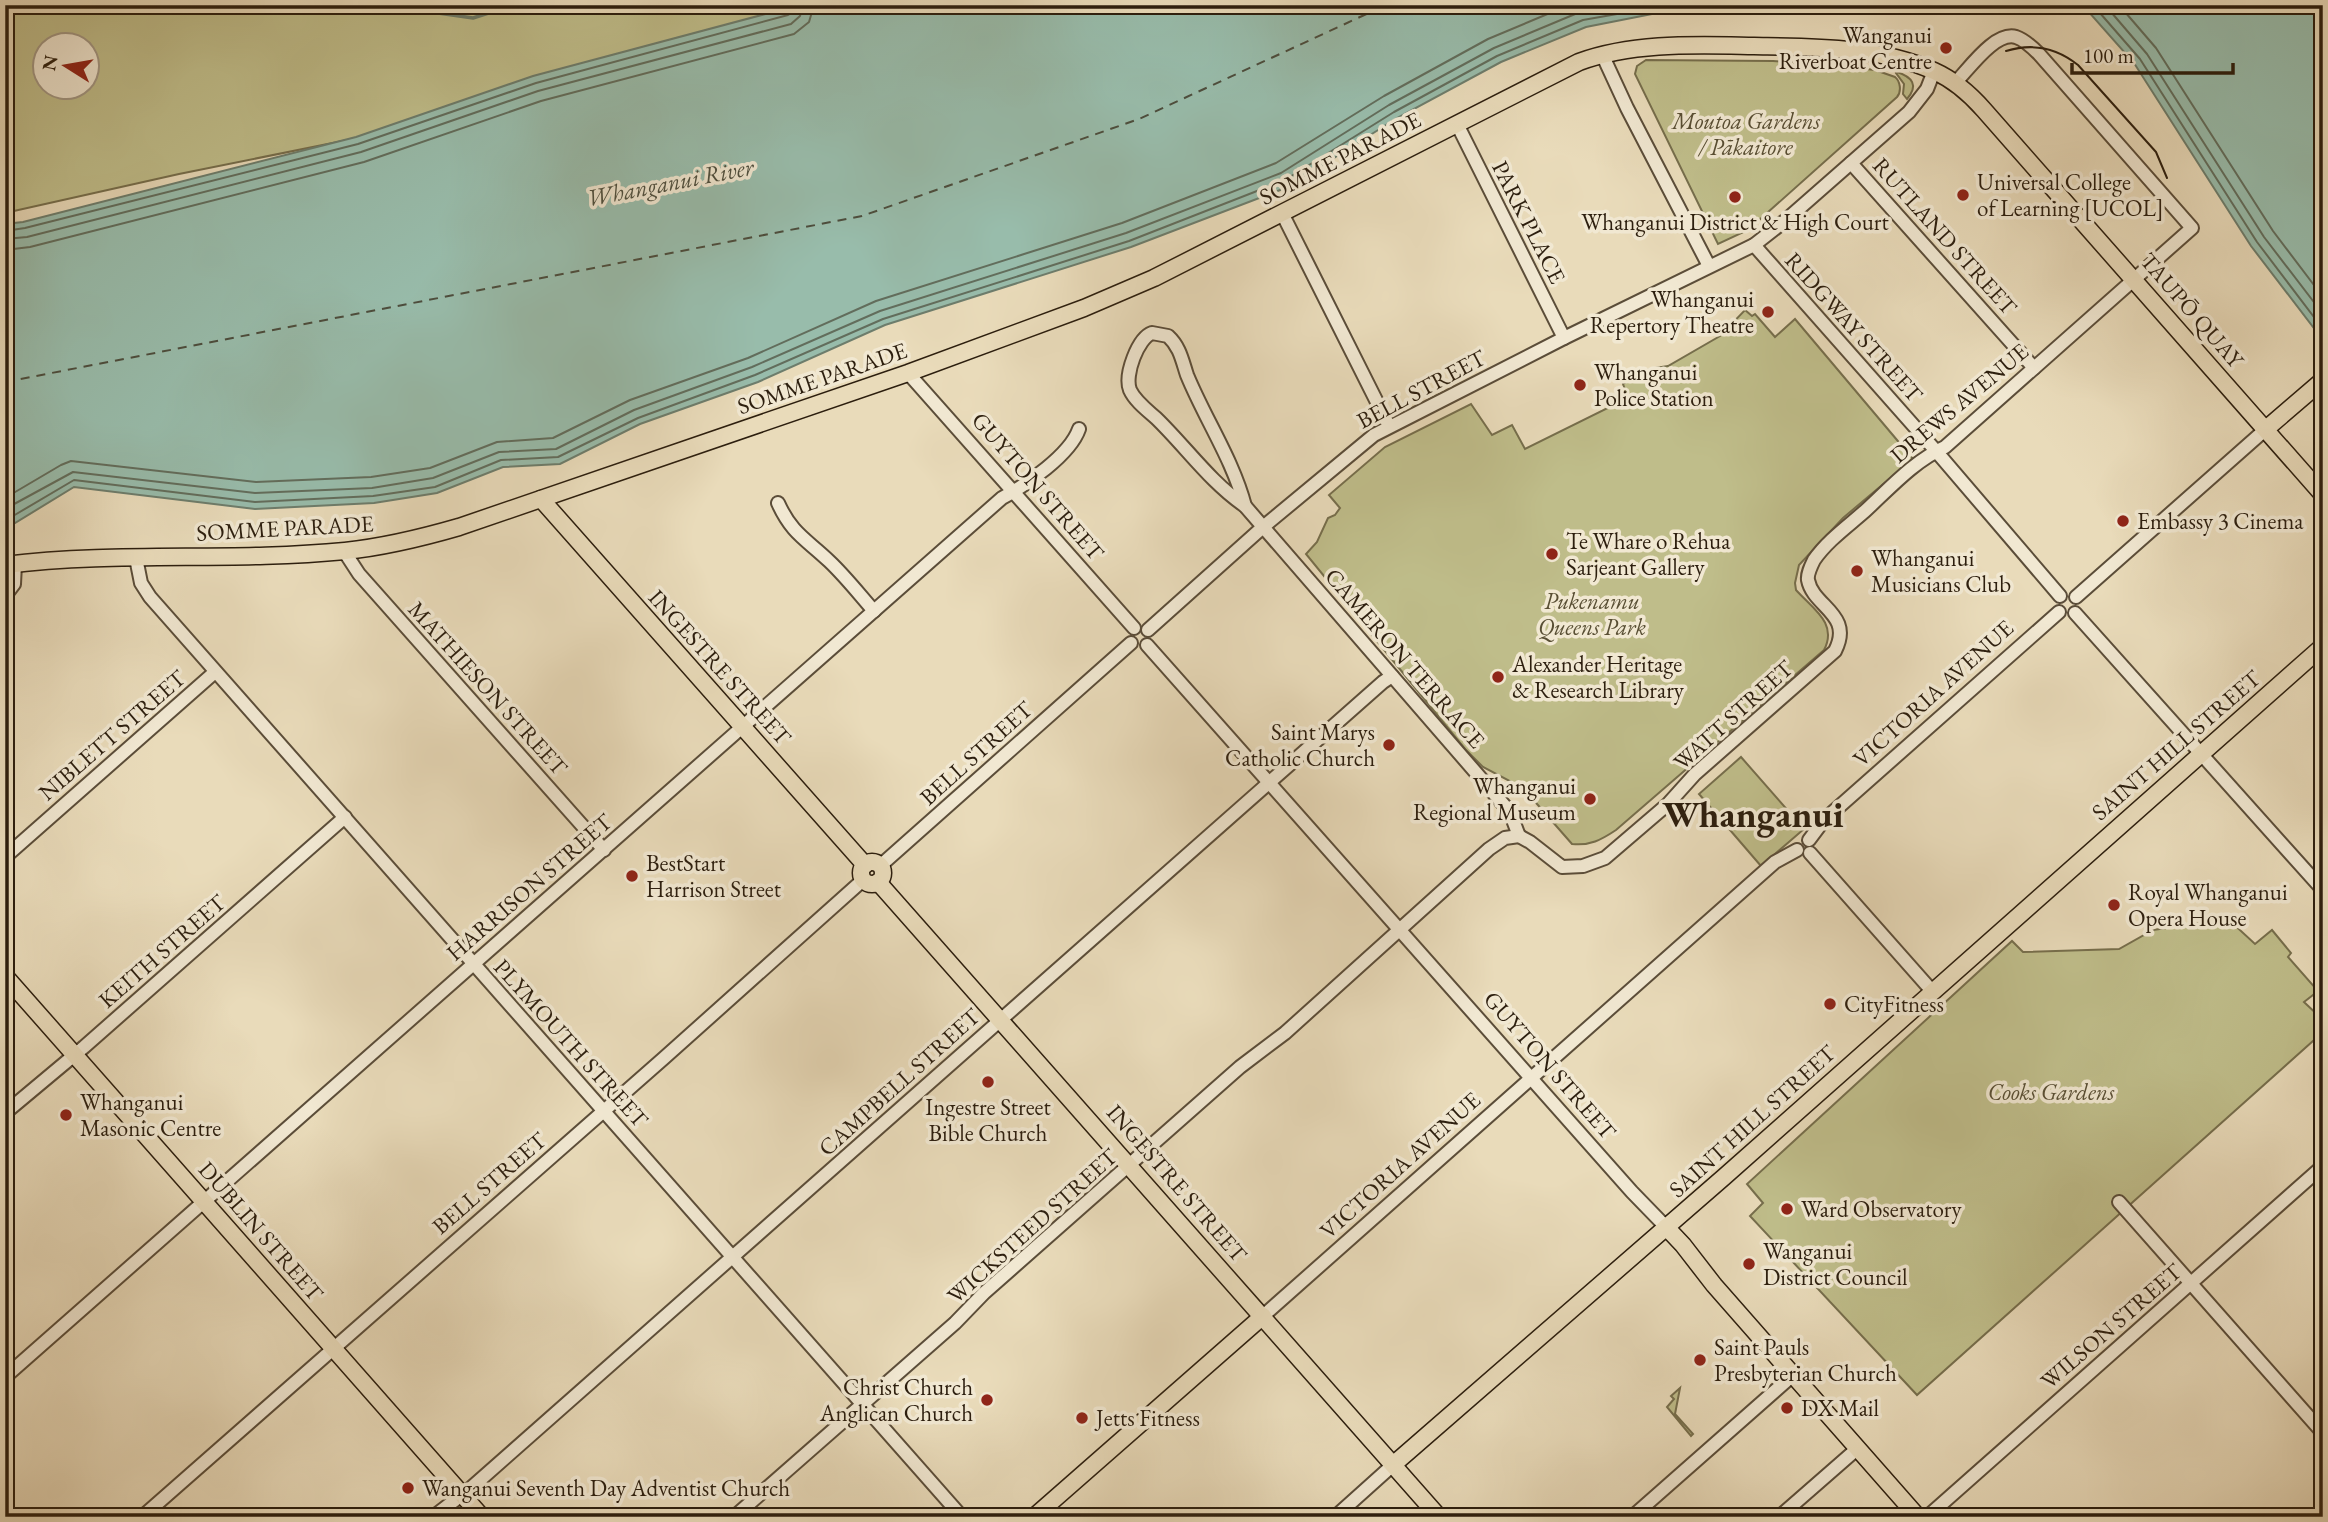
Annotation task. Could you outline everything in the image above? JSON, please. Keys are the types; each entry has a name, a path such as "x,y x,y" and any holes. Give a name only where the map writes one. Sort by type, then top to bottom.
{"main road":[{"name":"TAUPŌ QUAY","path":"1602,54 1668,47 1801,47 1864,52 1906,61 1934,71 1955,83 1979,104 2323,495"},
{"name":"SOMME PARADE","path":"10,565 77,559 344,551 436,534 908,373 1130,290 1559,71 1602,54"},
{"path":"2266,429 2323,380"},
{"name":"INGESTRE STREET","path":"541,499 1439,1517"},
{"name":"SAINT HILL STREET","path":"1394,1464 2323,646"},
{"name":"DUBLIN STREET","path":"5,976 482,1517"},
{"name":"GUYTON STREET","path":"1666,1227 1918,1517"},
{"name":"VICTORIA AVENUE","path":"1034,1517 1263,1316"}],"street":[{"name":"DREWS AVENUE","path":"1839,629 1808,579 1814,561 1830,542 1924,458 1945,447 2192,228 2039,54 2024,41 2008,36 1997,40 1955,83"},
{"path":"1602,54 1709,266"},
{"name":"BELL STREET","path":"1148,630 1263,527 1357,448 1389,426 1754,245 1915,106 1927,89 1934,71"},
{"name":"PARK PLACE","path":"1457,124 1564,338"},
{"name":"RUTLAND STREET","path":"1851,163 2034,368"},
{"path":"1282,213 1389,426"},
{"name":"RIDGWAY STREET","path":"1754,245 2060,596"},
{"path":"1152,332 1168,336 1180,351 1187,373 1239,484 1245,506 1227,494 1132,393 1128,383 1129,371 1142,339 1152,332"},
{"name":"GUYTON STREET","path":"908,373 1134,628"},
{"name":"HARRISON STREET","path":"5,1377 1002,498 1024,486 1072,444 1079,429"},
{"path":"2076,597 2266,429"},
{"path":"778,503 786,521 799,536 831,563 874,611"},
{"name":"CAMERON TERRACE","path":"1245,506 1510,812 1518,836"},
{"name":"MATHIESON STREET","path":"344,551 359,574 604,849"},
{"name":"PLYMOUTH STREET","path":"136,558 141,583 150,597 962,1517"},
{"path":"5,596 14,584 10,565"},
{"path":"2068,593 2076,597 2079,605 2075,613 2067,615 2059,612 2056,604 2060,596 2068,593"},
{"name":"VICTORIA AVENUE","path":"1263,1316 1775,862 1805,847 1824,820 2059,612"},
{"path":"2075,613 2323,890"},
{"path":"1143,626 1148,630 1151,636 1147,645 1137,647 1131,643 1130,634 1134,628 1143,626"},
{"name":"WATT STREET","path":"1518,836 1558,864 1573,868 1605,858 1827,659 1839,643 1839,629"},
{"name":"BELL STREET","path":"142,1517 1131,643"},
{"name":"GUYTON STREET","path":"1147,645 1666,1227"},
{"name":"NIBLETT STREET","path":"5,857 215,672"},
{"name":"CAMPBELL STREET","path":"433,1517 733,1257 1392,676"},
{"name":"KEITH STREET","path":"5,1113 345,817"},
{"name":"WICKSTEED STREET","path":"734,1517 955,1324 985,1293 1240,1067 1285,1033 1498,841 1518,836"},
{"path":"1805,847 1933,991"},
{"name":"WILSON STREET","path":"1927,1517 2323,1166"},
{"path":"2119,1202 2323,1433"},
{"path":"1632,1517 1793,1375"},
{"path":"1779,1517 1857,1448"},
{"name":"SAINT HILL STREET","path":"1335,1517 1394,1464"}],"green space":[{"path":"5,5 838,5 402,129 179,174 5,213"},
{"name":"Moutoa Gardens / Pākaitore","path":"1646,60 1773,61 1832,65 1875,70 1895,77 1900,89 1897,97 1748,230 1718,244 1635,74 1637,66"},
{"path":"1897,72 1907,76 1912,82 1913,90 1907,99 1903,94 1904,84"},
{"name":"Pukenamu Queens Park","path":"1745,310 1752,316 1755,314 1775,337 1795,319 1913,459 1843,518 1799,565 1796,590 1826,624 1828,640 1824,650 1616,830 1595,842 1572,844 1523,788 1483,767 1465,749 1306,554 1317,542 1328,518 1335,515 1340,508 1329,495 1385,447 1471,404 1492,435 1512,425 1525,449 1628,398 1623,384 1649,369 1668,366 1720,336"},
{"path":"1741,757 1804,829 1761,866 1699,794"},
{"name":"Cooks Gardens","path":"2228,919 2255,944 2272,930 2291,953 2288,957 2318,991 2304,1002 2323,1020 2323,1032 1917,1395 1750,1216 1763,1203 1747,1184 2012,941 2023,952 2119,949 2153,930"},
{"path":"1680,1388 1675,1414 1693,1434 1691,1436 1667,1407 1674,1399 1671,1396"}],"water":[{"name":"Whanganui River","path":"799,5 1733,5 1657,13 1586,27 1501,62 1397,118 1288,187 1131,247 885,325 758,382 640,424 560,464 503,467 437,493 374,503 255,509 74,487 15,523 5,525 5,224 23,222 356,137 533,76"},
{"path":"2074,5 2323,5 2323,340 2251,246 2134,63 2088,11"}],"waterway":[{"path":"413,5 424,11 473,18 514,5"}],"ferry route":[{"path":"5,382 862,216 1139,119 1386,5"}],"tram line":[{"path":"2006,51 2035,47 2053,51 2078,65 2156,152 2167,178"}],"place":[{"name":"Wanganui Riverboat Centre","path":"1946,48"},
{"name":"Universal College of Learning [UCOL]","path":"1963,195"},
{"name":"Whanganui District & High Court","path":"1735,197"},
{"name":"Whanganui Repertory Theatre","path":"1768,312"},
{"name":"Whanganui Police Station","path":"1580,385"},
{"name":"Embassy 3 Cinema","path":"2123,521"},
{"name":"Te Whare o Rehua Sarjeant Gallery","path":"1552,554"},
{"name":"Whanganui Musicians Club","path":"1857,571"},
{"name":"Alexander Heritage & Research Library","path":"1498,677"},
{"name":"Saint Marys Catholic Church","path":"1389,745"},
{"name":"Whanganui Regional Museum","path":"1590,799"},
{"name":"BestStart Harrison Street","path":"632,876"},
{"name":"Royal Whanganui Opera House","path":"2114,905"},
{"name":"CityFitness","path":"1830,1004"},
{"name":"Ingestre Street Bible Church","path":"988,1082"},
{"name":"Whanganui Masonic Centre","path":"66,1115"},
{"name":"Ward Observatory","path":"1787,1209"},
{"name":"Wanganui District Council","path":"1749,1264"},
{"name":"Saint Pauls Presbyterian Church","path":"1700,1360"},
{"name":"Christ Church Anglican Church","path":"987,1400"},
{"name":"DX Mail","path":"1787,1408"},
{"name":"Jetts Fitness","path":"1082,1418"},
{"name":"Wanganui Seventh Day Adventist Church","path":"408,1488"}],"district":[{"name":"Whanganui","path":"1753,814"}]}
